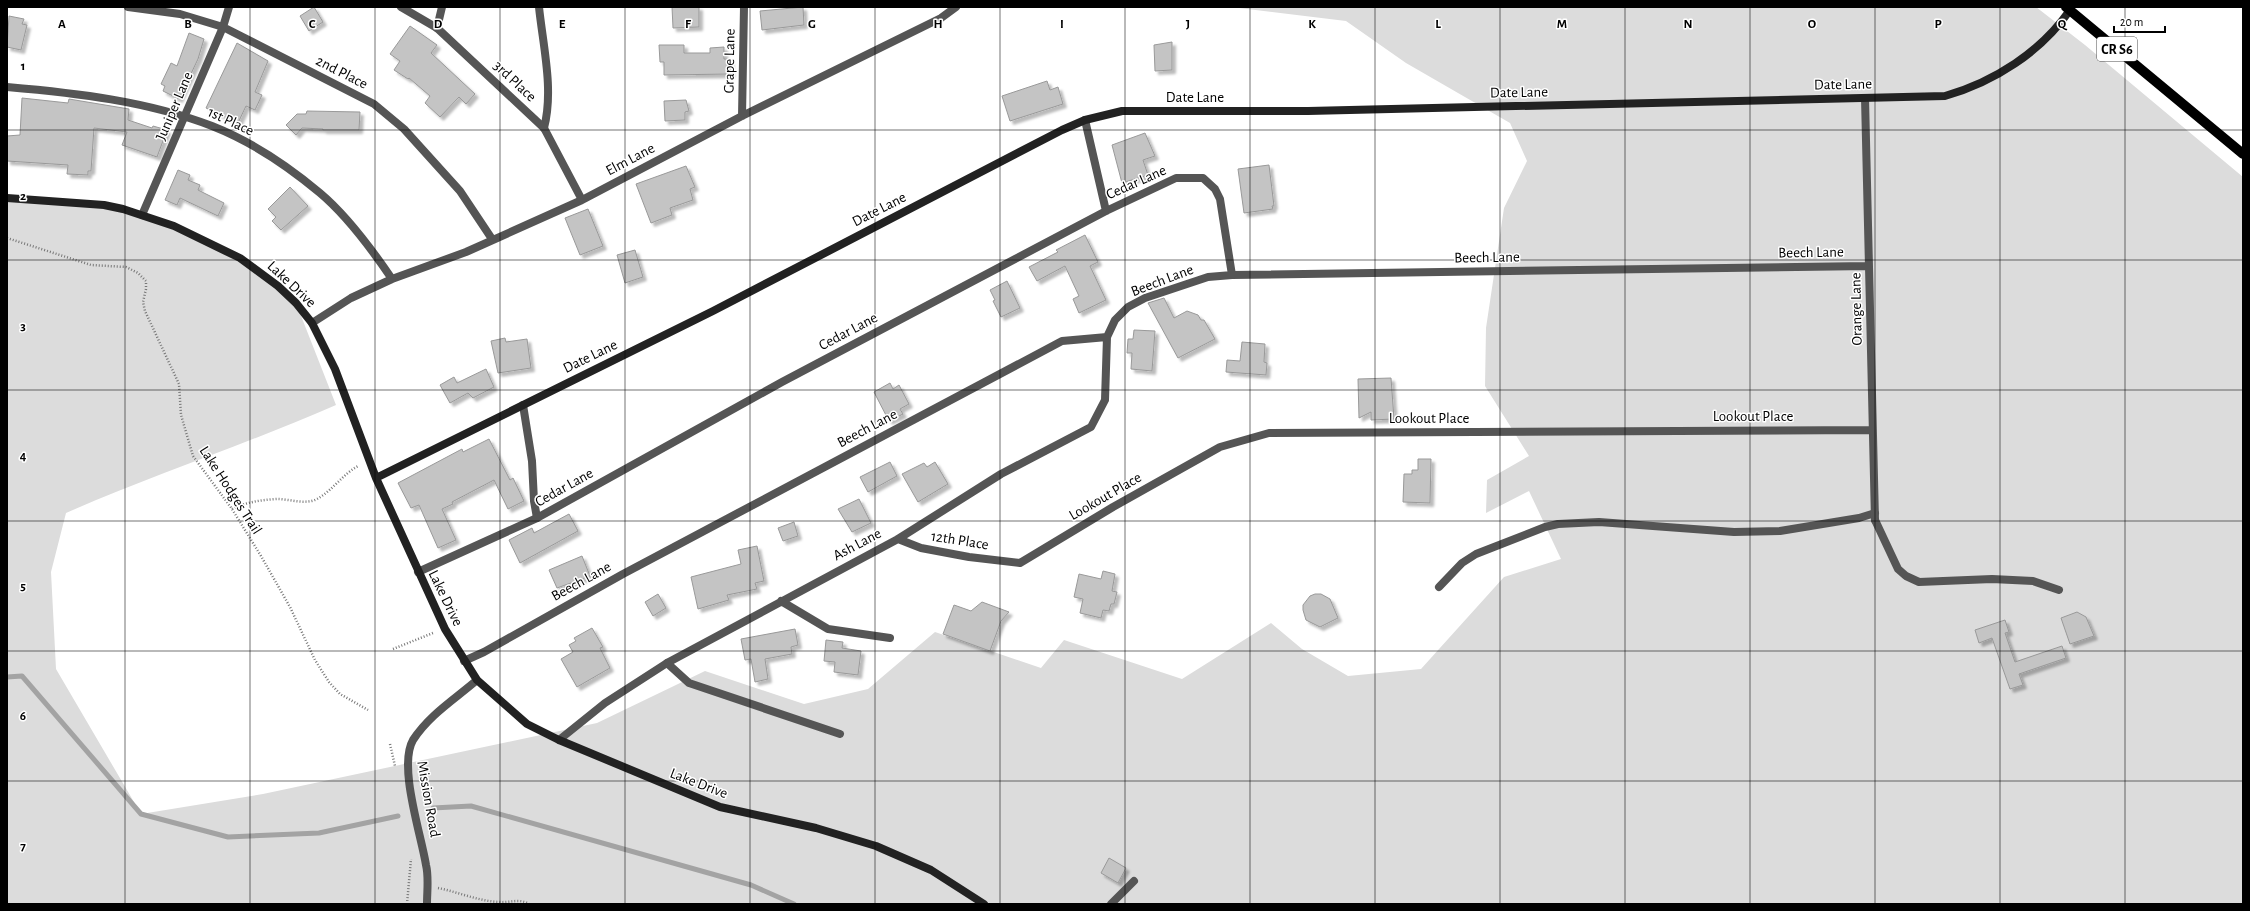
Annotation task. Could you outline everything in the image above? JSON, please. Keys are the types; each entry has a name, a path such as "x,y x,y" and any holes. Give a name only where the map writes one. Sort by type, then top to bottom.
{"main road":[{"name":"CR S6","path":"2070,8 2243,154"}],"street":[{"name":"2nd Place","path":"128,7 180,14 223,27 374,104 404,129 455,185 492,239"},
{"name":"Juniper Lane","path":"142,215 223,27 229,7"},
{"name":"3rd Place","path":"401,7 437,28 544,128 582,200"},
{"path":"437,28 442,7"},
{"path":"539,7 548,95 548,111 544,128"},
{"name":"Grape Lane","path":"742,116 744,7"},
{"name":"Elm Lane","path":"312,323 351,298 392,279 466,252 492,239 582,200 742,116 941,18 952,8"},
{"name":"Date Lane","path":"376,478 713,311 1085,120 1122,111 1308,111 1945,96 1970,89 2016,63 2056,30 2070,8"},
{"name":"1st Place","path":"7,86 87,94 184,116 213,127 267,154 320,193 371,248 392,279"},
{"name":"Orange Lane","path":"1865,98 1875,516"},
{"path":"1085,120 1106,211"},
{"name":"Cedar Lane","path":"418,572 537,518 782,382 1106,211 1176,178 1203,178 1215,189 1220,199 1232,275"},
{"name":"Lake Drive","path":"7,198 104,205 142,215 174,226 240,258 278,286 312,323 335,369 376,478 445,629 477,680 527,724 559,740 720,807 816,828 876,846 931,870 984,904"},
{"name":"Beech Lane","path":"464,661 484,652 623,574 1062,341 1107,337 1116,320 1128,307 1145,298 1208,277 1232,275 1869,266"},
{"name":"Ash Lane","path":"559,740 604,703 667,664 780,601 898,539 1001,474 1092,427 1105,400 1107,337"},
{"path":"523,405 532,461 534,501 537,518"},
{"name":"Lookout Place","path":"1020,563 1113,507 1220,447 1269,433 1872,430"},
{"path":"1440,587 1462,563 1476,554 1558,524 1599,522 1734,532 1780,531 1875,516 1898,569 1906,576 1918,582 1992,579 2033,581 2059,590"},
{"name":"12th Place","path":"898,539 921,548 969,557 1020,563"},
{"path":"780,601 828,629 890,638"},
{"path":"667,664 689,683 840,734"},
{"name":"Mission Road","path":"427,904 427,866 407,771 408,753 420,730 437,713 477,680"},
{"path":"1111,904 1134,881"}],"path":[{"name":"Lake Hodges Trail","path":"7,238 91,265 126,267 138,273 146,281 143,302 145,311 179,384 181,415 187,441 193,456 232,509 290,607 315,660 329,682 340,694 368,710"},
{"path":"232,509 245,502 278,499 306,502 317,499 350,470 369,460"},
{"path":"393,649 445,629"},
{"path":"428,885 484,900 500,902 523,900 529,904"}],"shaded area":[{"path":"1231,7 2036,7 2085,45 2243,177 2243,904 7,904 7,198 123,209 223,248 296,303 336,405 66,513 51,572 56,669 141,814 263,794 597,723 705,671 804,704 868,689 935,632 1041,668 1064,640 1182,679 1271,623 1302,649 1348,676 1421,669 1504,577 1561,559 1529,491 1486,513 1487,480 1529,456 1485,386 1486,328 1504,208 1527,161 1510,123 1406,63 1346,21"}],"building":[{"path":"314,7 323,22 309,31 300,16"},
{"path":"672,7 699,7 699,27 673,28"},
{"path":"803,7 804,25 762,30 760,11"},
{"path":"9,16 24,19 22,24 27,25 21,50 7,47"},
{"path":"410,26 437,45 431,53 475,94 466,104 459,97 440,117 425,103 430,96 409,78 408,79 394,70 400,61 390,54"},
{"path":"189,33 204,39 198,59 179,99 163,91 165,86 161,84 171,63 177,66"},
{"path":"1172,42 1172,70 1155,71 1154,45"},
{"path":"237,43 268,61 255,92 262,95 255,110 246,106 238,123 206,108"},
{"path":"659,45 684,45 684,53 710,53 710,48 724,47 724,59 730,59 731,74 664,75 664,62 660,62"},
{"path":"1047,81 1050,90 1058,87 1063,104 1010,121 1002,96"},
{"path":"22,98 68,103 69,99 129,109 128,120 152,128 153,126 167,130 157,157 122,145 127,132 94,128 91,171 88,171 88,175 67,174 68,165 7,161 7,136 20,135"},
{"path":"686,100 689,111 685,112 685,120 665,121 664,101"},
{"path":"307,111 360,112 359,130 323,130 302,128 296,135 286,125 297,114 306,114"},
{"path":"1145,133 1155,156 1143,160 1148,175 1122,183 1112,145"},
{"path":"1269,165 1274,206 1272,206 1273,209 1244,213 1238,169"},
{"path":"686,166 695,187 690,189 693,200 670,208 672,215 651,223 636,184"},
{"path":"178,170 190,175 188,180 200,185 198,190 224,203 218,216 180,198 177,205 165,200"},
{"path":"290,187 308,206 281,230 272,221 276,217 268,209"},
{"path":"588,209 603,246 580,255 565,218"},
{"path":"1085,235 1098,262 1090,266 1106,300 1079,313 1073,299 1079,296 1065,266 1037,281 1029,267 1058,252 1056,250"},
{"path":"635,250 643,277 625,283 617,255"},
{"path":"1007,281 1020,308 1001,317 993,301 995,300 990,290"},
{"path":"1164,298 1174,318 1187,311 1198,315 1201,320 1204,320 1215,339 1178,358 1148,303"},
{"path":"1134,330 1155,331 1152,371 1131,369 1132,353 1127,353 1128,339 1133,339"},
{"path":"505,338 506,342 527,339 531,368 498,373 491,341"},
{"path":"1242,342 1265,344 1264,362 1267,363 1266,375 1226,372 1227,360 1240,361"},
{"path":"486,369 494,387 473,398 468,393 450,403 440,385 454,377 457,383"},
{"path":"1391,378 1394,419 1371,420 1371,412 1359,418 1358,379"},
{"path":"890,383 893,389 899,385 909,404 900,409 903,414 889,421 874,392"},
{"path":"489,439 510,480 513,478 524,501 508,509 494,480 452,502 453,504 442,509 456,540 438,548 419,505 411,508 398,483 462,449 463,452"},
{"path":"1418,459 1431,459 1430,503 1403,502 1404,474 1412,474 1412,470 1418,470"},
{"path":"890,462 897,476 868,492 860,477"},
{"path":"935,462 948,484 918,502 902,474 924,463 927,467"},
{"path":"859,499 871,523 852,532 838,509"},
{"path":"569,514 578,531 520,563 509,540 532,528 534,533"},
{"path":"794,522 798,536 783,541 778,528"},
{"path":"757,546 764,581 755,583 757,589 727,595 729,600 698,609 691,577 741,564 738,550"},
{"path":"582,556 590,576 557,588 549,570"},
{"path":"1103,571 1115,574 1112,591 1117,592 1114,604 1111,604 1109,611 1103,610 1101,618 1080,613 1083,599 1074,597 1079,574 1101,579"},
{"path":"658,594 666,608 653,616 645,602"},
{"path":"1321,594 1330,599 1338,618 1320,627 1306,620 1303,610 1303,605 1310,596"},
{"path":"982,602 1009,612 1001,621 990,651 943,634 954,605 971,611"},
{"path":"2077,612 2086,617 2094,636 2070,644 2061,618"},
{"path":"2005,620 2009,632 2005,633 2015,662 2062,646 2066,658 2019,674 2023,685 2010,689 1992,638 1979,643 1975,630"},
{"path":"592,628 603,647 600,648 610,668 577,687 561,659 573,652 569,645 576,641 574,638"},
{"path":"795,629 798,645 791,647 792,654 765,659 768,679 755,682 751,659 745,660 741,639"},
{"path":"826,640 843,642 842,648 861,651 858,675 834,672 835,662 824,661"},
{"path":"1109,858 1126,868 1118,883 1101,873"}],"waterway":[{"path":"7,677 22,676 141,814 228,837 319,833 398,816"},
{"path":"433,808 471,806 751,885 794,904"}]}
